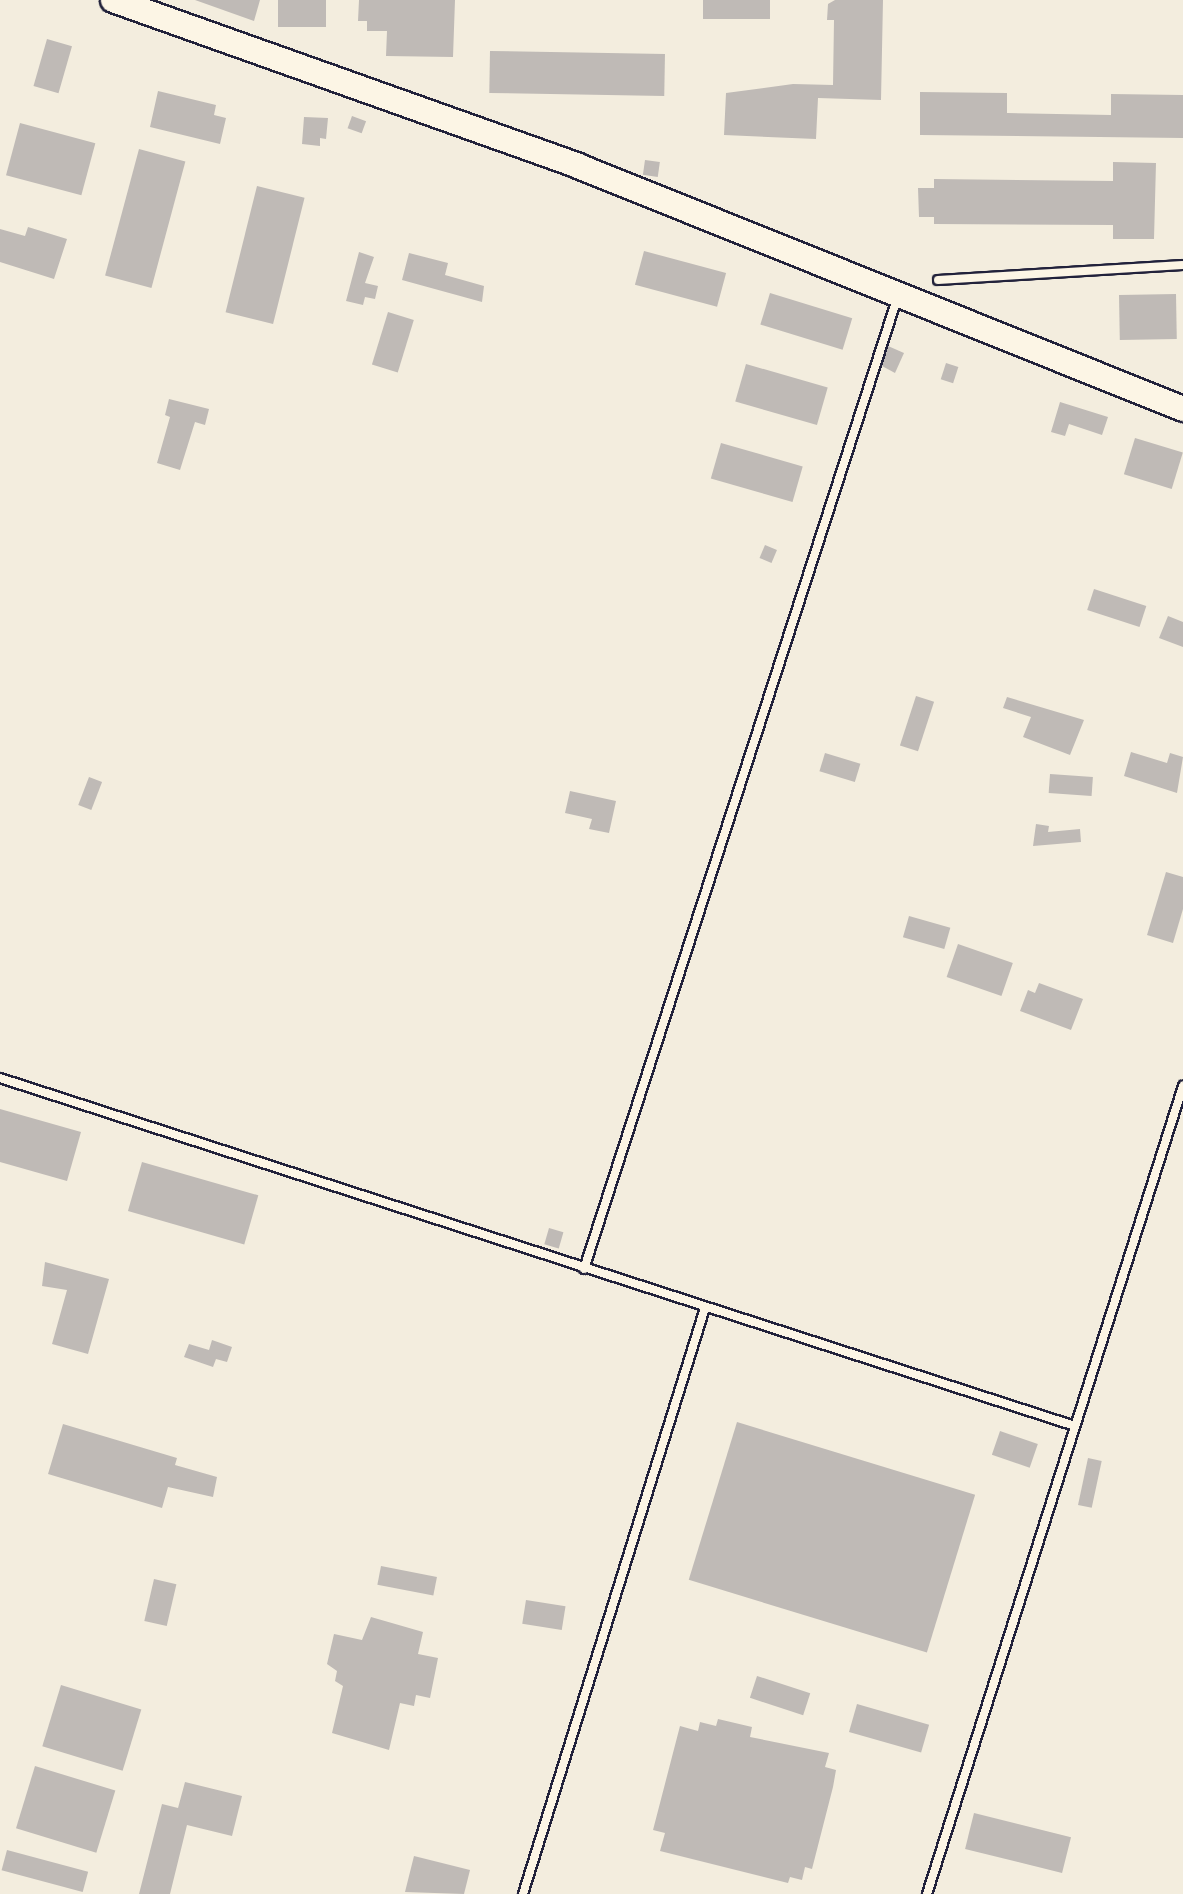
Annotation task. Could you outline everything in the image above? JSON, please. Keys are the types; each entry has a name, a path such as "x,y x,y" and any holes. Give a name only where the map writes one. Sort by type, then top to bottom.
{"main road":[{"path":"113,0 578,166 1183,409"}],"lane":[{"path":"938,280 1183,265"},
{"path":"584,1269 899,295"},
{"path":"0,1078 584,1269 1075,1426"},
{"path":"927,1894 1183,1086"},
{"path":"523,1894 705,1308"}],"building":[{"path":"195,0 260,0 254,21"},
{"path":"278,0 326,0 326,27 278,27"},
{"path":"359,0 455,0 453,57 386,56 387,31 367,31 367,21 358,21"},
{"path":"703,0 770,0 770,19 703,19"},
{"path":"835,0 883,0 881,100 818,98 816,139 724,135 726,93 793,84 833,85 834,20 827,20 828,4"},
{"path":"47,39 72,46 58,93 33,86"},
{"path":"490,51 665,54 664,96 489,93"},
{"path":"158,91 216,105 214,115 226,118 220,144 150,127"},
{"path":"920,92 1007,93 1007,113 1111,115 1111,94 1183,95 1183,138 920,135"},
{"path":"352,116 366,121 362,133 348,128"},
{"path":"304,117 328,118 326,139 320,138 320,146 302,144"},
{"path":"20,123 95,143 81,195 6,175"},
{"path":"139,149 185,161 151,288 105,276"},
{"path":"645,160 660,162 658,177 643,175"},
{"path":"1113,162 1156,163 1154,239 1113,239 1113,225 934,224 934,217 919,217 918,188 934,188 934,179 1113,181"},
{"path":"257,186 305,198 273,324 226,312"},
{"path":"28,227 67,239 54,279 0,262 0,229 25,236"},
{"path":"644,251 726,273 717,307 635,285"},
{"path":"359,252 374,257 365,283 378,286 375,299 365,297 363,305 346,301"},
{"path":"409,253 448,263 445,275 484,286 482,302 402,280"},
{"path":"770,293 852,318 843,350 760,325"},
{"path":"1176,294 1177,339 1120,340 1119,295"},
{"path":"388,312 414,320 398,372 372,365"},
{"path":"888,346 904,353 895,373 882,366"},
{"path":"946,363 958,367 953,383 941,379"},
{"path":"746,364 828,387 817,425 735,401"},
{"path":"169,399 209,409 205,425 195,422 180,470 157,463 170,417 165,415"},
{"path":"1060,402 1108,417 1102,435 1069,424 1065,436 1051,432"},
{"path":"1135,438 1183,453 1172,489 1124,474"},
{"path":"721,443 803,466 793,502 711,479"},
{"path":"765,545 777,550 771,563 760,558"},
{"path":"1094,589 1146,606 1140,627 1087,610"},
{"path":"1168,616 1183,622 1183,647 1159,638"},
{"path":"916,696 934,702 918,751 900,745"},
{"path":"1007,697 1084,720 1070,755 1023,737 1031,717 1003,708"},
{"path":"1131,752 1167,763 1170,753 1183,757 1177,793 1124,776"},
{"path":"825,753 860,764 855,782 819,771"},
{"path":"1050,774 1093,777 1092,796 1049,793"},
{"path":"89,777 102,782 91,810 78,805"},
{"path":"570,791 616,801 609,833 589,829 592,819 565,813"},
{"path":"1036,824 1049,826 1048,832 1080,829 1081,842 1033,846"},
{"path":"1166,872 1183,877 1183,909 1173,943 1147,935"},
{"path":"909,916 950,928 944,949 903,937"},
{"path":"958,944 1013,963 1001,996 947,977"},
{"path":"1039,983 1083,999 1071,1030 1020,1011 1028,990 1035,993"},
{"path":"0,1109 81,1132 67,1181 0,1162"},
{"path":"142,1162 258,1195 244,1244 128,1211"},
{"path":"549,1228 563,1232 559,1248 544,1244"},
{"path":"45,1262 109,1279 88,1354 52,1344 67,1290 42,1286"},
{"path":"212,1340 232,1347 227,1362 216,1359 213,1367 184,1357 189,1344 209,1350"},
{"path":"737,1422 975,1495 927,1653 689,1580"},
{"path":"63,1424 177,1458 175,1465 217,1477 213,1497 168,1487 162,1508 48,1474"},
{"path":"1000,1431 1038,1444 1030,1468 992,1455"},
{"path":"1088,1458 1102,1461 1092,1508 1078,1505"},
{"path":"381,1566 437,1577 433,1596 377,1585"},
{"path":"154,1579 176,1584 167,1626 144,1621"},
{"path":"526,1600 566,1606 562,1630 522,1624"},
{"path":"371,1617 423,1632 418,1654 438,1658 430,1698 416,1695 414,1706 400,1703 389,1750 332,1733 343,1686 335,1681 337,1671 327,1664 334,1634 362,1640"},
{"path":"757,1676 810,1693 803,1715 750,1698"},
{"path":"61,1685 141,1710 123,1771 42,1746"},
{"path":"857,1704 929,1725 921,1753 849,1732"},
{"path":"718,1719 752,1727 750,1737 829,1753 825,1767 836,1770 833,1787 812,1869 805,1867 802,1880 790,1877 788,1883 660,1851 665,1833 653,1830 680,1726 698,1731 700,1722 716,1726"},
{"path":"35,1766 115,1791 96,1853 16,1828"},
{"path":"185,1782 242,1796 232,1836 187,1825 170,1894 139,1894 162,1804 178,1808"},
{"path":"974,1813 1071,1837 1062,1873 965,1849"},
{"path":"7,1850 88,1872 83,1892 2,1870"},
{"path":"414,1856 470,1870 464,1894 405,1892"}]}
